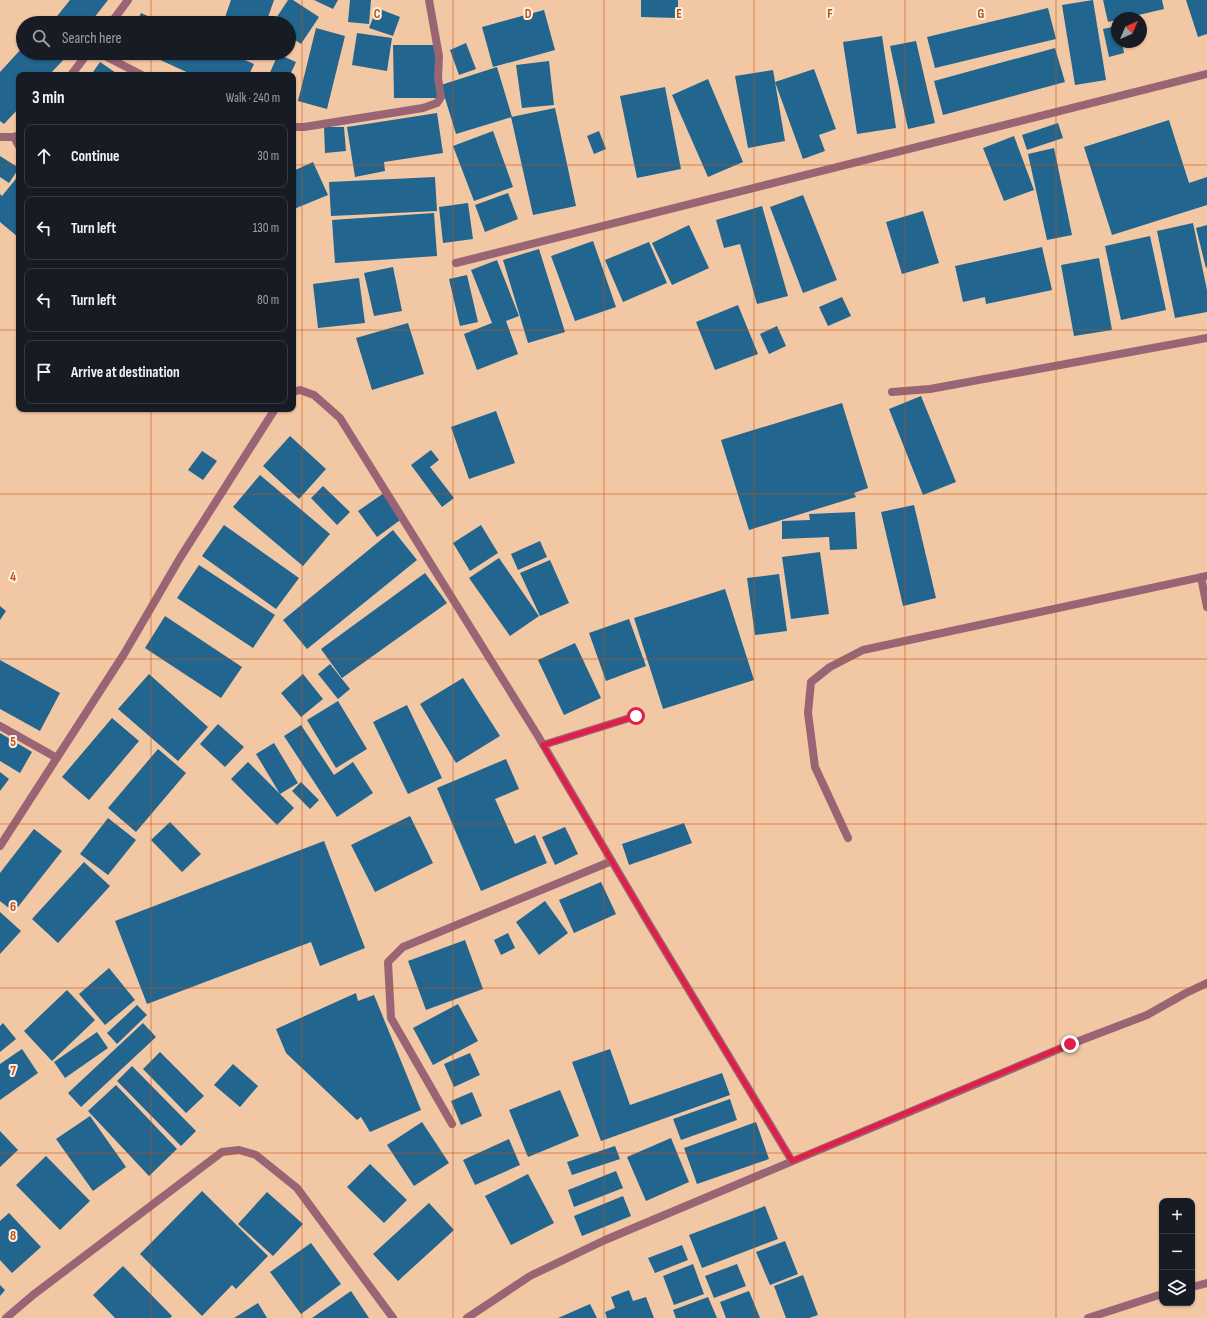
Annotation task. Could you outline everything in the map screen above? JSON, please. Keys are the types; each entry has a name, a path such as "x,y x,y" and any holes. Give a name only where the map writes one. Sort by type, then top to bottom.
{"street":[{"path":"116,16 128,0"},
{"path":"296,127 423,108 436,103 441,97 438,78 439,56 429,0"},
{"path":"73,72 83,60"},
{"path":"113,60 136,72"},
{"path":"456,263 1207,74"},
{"path":"0,137 16,136"},
{"path":"892,392 930,389 1207,338"},
{"path":"296,391 300,390 314,395 340,418 543,745 792,1161"},
{"path":"0,846 124,654 180,558 273,412"},
{"path":"848,838 814,767 808,713 811,682 830,667 864,650 1204,577 1207,607"},
{"path":"543,745 636,716"},
{"path":"0,726 57,758"},
{"path":"452,1124 391,1018 388,962 403,946 612,861"},
{"path":"467,1318 530,1276 605,1240 1070,1044 1147,1015 1207,983"},
{"path":"6,1318 33,1295 222,1152 239,1150 256,1155 297,1188 393,1318"},
{"path":"1195,1286 1207,1283"},
{"path":"1088,1318 1159,1295"}],"building":[{"path":"70,0 108,0 95,16 57,16"},
{"path":"231,0 274,0 268,16 225,16"},
{"path":"288,0 293,0 319,17 301,44 296,41 296,16 278,16"},
{"path":"314,0 338,0 333,9"},
{"path":"350,0 371,0 369,24 348,22"},
{"path":"641,0 678,0 678,18 641,17"},
{"path":"1093,0 1106,80 1075,85 1062,5"},
{"path":"1103,0 1162,0 1164,9 1147,13 1111,12 1111,21 1108,22"},
{"path":"1186,0 1207,0 1207,34 1198,37"},
{"path":"377,8 400,17 393,36 369,28"},
{"path":"1048,8 1056,39 935,68 927,37"},
{"path":"544,10 555,50 493,67 482,27"},
{"path":"141,13 148,16 140,16"},
{"path":"1111,27 1111,48 1123,48 1124,53 1109,57 1103,29"},
{"path":"316,28 345,36 327,109 298,101"},
{"path":"357,33 392,38 387,71 352,65"},
{"path":"882,36 896,128 857,134 843,42"},
{"path":"916,41 935,123 908,129 890,46"},
{"path":"466,43 476,69 459,75 450,50"},
{"path":"393,45 437,45 437,98 394,98"},
{"path":"1055,48 1065,82 943,115 934,81"},
{"path":"16,55 16,60 63,60 52,72 16,72 16,111 4,124 0,121 0,72"},
{"path":"160,60 245,60 254,64 250,72 186,72"},
{"path":"275,60 292,60 296,62 291,72 270,72"},
{"path":"549,61 554,105 522,108 516,65"},
{"path":"100,62 115,72 93,72"},
{"path":"497,67 512,117 456,134 441,85"},
{"path":"814,69 836,129 819,135 825,151 803,159 775,82"},
{"path":"773,70 785,141 748,148 735,76"},
{"path":"708,79 743,162 708,177 672,95"},
{"path":"665,87 681,169 637,178 620,96"},
{"path":"555,108 576,206 533,215 511,117"},
{"path":"437,113 443,153 384,162 385,171 355,177 347,127"},
{"path":"1169,120 1189,183 1207,177 1207,205 1112,235 1084,147"},
{"path":"1058,123 1063,138 1027,150 1022,135"},
{"path":"324,127 344,127 346,151 325,153"},
{"path":"493,131 513,187 474,201 453,146"},
{"path":"599,131 606,149 594,154 587,136"},
{"path":"1014,136 1034,190 1004,201 983,148"},
{"path":"1054,148 1072,235 1047,240 1028,154"},
{"path":"0,156 16,166 16,172 9,183 0,177"},
{"path":"313,162 328,195 296,208 296,170"},
{"path":"435,177 437,211 331,216 329,182"},
{"path":"16,179 16,235 0,222 0,194 2,196"},
{"path":"508,193 518,219 485,232 475,205"},
{"path":"803,195 837,280 803,293 770,207"},
{"path":"468,203 473,239 443,243 439,207"},
{"path":"762,206 788,296 757,304 740,244 724,248 716,220"},
{"path":"923,211 939,263 902,274 886,222"},
{"path":"434,213 437,256 335,263 332,220"},
{"path":"1193,223 1207,290 1207,312 1175,318 1157,231"},
{"path":"689,225 709,268 672,285 652,243"},
{"path":"1207,225 1207,267 1206,268 1196,228"},
{"path":"1150,236 1166,310 1121,320 1105,246"},
{"path":"593,241 616,307 575,321 551,256"},
{"path":"649,242 667,283 623,302 605,260"},
{"path":"1042,247 1052,290 986,304 985,297 963,302 955,266"},
{"path":"539,249 565,332 528,343 503,260"},
{"path":"1099,258 1112,330 1074,336 1061,265"},
{"path":"497,260 519,316 506,321 518,354 477,370 464,334 492,323 471,270"},
{"path":"393,267 402,311 374,316 364,273"},
{"path":"467,275 478,322 460,326 449,279"},
{"path":"359,278 365,323 318,328 313,284"},
{"path":"842,297 851,316 828,326 819,307"},
{"path":"738,305 758,354 715,370 696,322"},
{"path":"408,323 424,374 372,390 356,338"},
{"path":"777,326 786,346 769,354 760,334"},
{"path":"921,396 956,482 923,495 889,409"},
{"path":"842,403 868,488 854,493 856,497 749,530 721,440"},
{"path":"496,411 515,463 469,479 451,427"},
{"path":"290,436 326,469 299,499 263,466"},
{"path":"431,450 439,460 430,467 454,498 442,507 411,465"},
{"path":"202,451 217,461 203,480 188,470"},
{"path":"260,475 330,534 303,566 233,507"},
{"path":"323,486 350,512 337,525 311,498"},
{"path":"384,493 403,518 377,537 358,511"},
{"path":"914,505 936,598 903,606 881,512"},
{"path":"855,512 857,549 830,550 829,537 782,539 782,521 810,520 809,514"},
{"path":"224,525 299,578 276,609 202,556"},
{"path":"481,525 498,553 470,571 453,543"},
{"path":"393,530 417,560 307,649 283,620"},
{"path":"540,541 547,557 518,570 511,554"},
{"path":"820,552 829,614 791,619 782,557"},
{"path":"499,558 539,616 510,636 469,578"},
{"path":"550,560 569,603 540,616 520,573"},
{"path":"199,565 275,615 253,648 177,598"},
{"path":"425,573 447,603 342,678 321,649"},
{"path":"779,574 787,631 755,635 747,578"},
{"path":"725,589 754,680 663,709 634,618"},
{"path":"0,606 6,611 0,620"},
{"path":"165,616 242,667 221,698 145,648"},
{"path":"629,619 646,666 606,681 589,633"},
{"path":"575,643 601,698 564,715 538,660"},
{"path":"0,660 60,693 40,731 0,709"},
{"path":"330,664 350,689 338,699 318,674"},
{"path":"149,674 208,727 178,761 118,709"},
{"path":"303,674 323,699 301,717 281,693"},
{"path":"463,678 500,736 456,763 420,704"},
{"path":"338,701 367,749 336,768 307,720"},
{"path":"407,705 442,778 408,794 373,722"},
{"path":"112,718 139,741 89,800 62,777"},
{"path":"218,724 244,747 225,767 200,744"},
{"path":"301,725 334,775 353,762 373,793 337,817 284,736"},
{"path":"0,733 32,752 20,773 0,761"},
{"path":"274,743 298,783 280,794 256,754"},
{"path":"158,749 186,773 136,832 108,808"},
{"path":"506,759 519,789 495,799 515,844 535,835 547,863 481,891 437,788"},
{"path":"248,762 294,808 277,825 231,779"},
{"path":"0,772 9,779 0,791"},
{"path":"301,782 319,800 310,809 292,791"},
{"path":"410,816 433,863 375,892 351,845"},
{"path":"108,818 136,840 108,875 80,854"},
{"path":"170,822 201,854 182,872 151,840"},
{"path":"684,823 692,843 629,865 622,844"},
{"path":"565,827 578,854 555,865 542,837"},
{"path":"34,829 62,851 14,912 0,901 0,873"},
{"path":"324,841 365,948 320,966 311,942 147,1004 115,921"},
{"path":"84,862 110,886 58,943 32,919"},
{"path":"601,882 616,914 574,933 559,900"},
{"path":"545,901 568,933 539,955 516,922"},
{"path":"0,912 21,931 0,954"},
{"path":"508,933 515,948 501,955 494,940"},
{"path":"465,940 483,989 426,1010 408,961"},
{"path":"109,968 135,1000 105,1025 79,994"},
{"path":"67,990 95,1020 52,1061 24,1031"},
{"path":"356,993 358,1001 374,995 421,1110 370,1132 361,1117 357,1120 286,1053 276,1029"},
{"path":"458,1004 478,1041 433,1065 413,1028"},
{"path":"137,1005 147,1015 117,1044 107,1033"},
{"path":"3,1023 16,1039 0,1052 0,1026"},
{"path":"143,1023 156,1037 81,1107 68,1093"},
{"path":"97,1032 108,1048 65,1078 54,1062"},
{"path":"22,1049 38,1073 0,1100 0,1064"},
{"path":"610,1049 630,1105 722,1073 730,1095 601,1141 572,1062"},
{"path":"160,1052 204,1096 186,1113 143,1069"},
{"path":"470,1053 480,1075 454,1087 444,1064"},
{"path":"233,1064 258,1086 240,1107 214,1085"},
{"path":"132,1066 196,1131 181,1146 117,1081"},
{"path":"116,1085 177,1149 149,1176 88,1111"},
{"path":"560,1090 579,1136 528,1157 509,1110"},
{"path":"472,1092 482,1116 461,1125 451,1101"},
{"path":"730,1099 737,1120 681,1140 673,1119"},
{"path":"90,1116 126,1167 93,1191 56,1139"},
{"path":"422,1122 449,1163 414,1186 387,1145"},
{"path":"756,1122 769,1159 697,1184 684,1148"},
{"path":"0,1131 18,1150 0,1167"},
{"path":"671,1138 689,1182 646,1201 627,1157"},
{"path":"509,1139 520,1165 475,1185 463,1160"},
{"path":"615,1146 620,1159 572,1175 567,1162"},
{"path":"46,1156 90,1201 60,1230 16,1185"},
{"path":"370,1164 407,1200 384,1223 347,1187"},
{"path":"616,1171 623,1188 574,1207 568,1190"},
{"path":"528,1174 554,1223 511,1245 485,1196"},
{"path":"202,1191 268,1256 236,1289 232,1285 202,1316 140,1254"},
{"path":"267,1192 303,1224 273,1256 238,1224"},
{"path":"623,1196 631,1216 582,1236 574,1216"},
{"path":"429,1203 454,1230 398,1281 373,1254"},
{"path":"765,1206 778,1239 702,1268 689,1235"},
{"path":"9,1213 41,1247 12,1273 0,1260 0,1221"},
{"path":"785,1241 798,1274 770,1285 756,1252"},
{"path":"311,1243 341,1284 301,1314 270,1272"},
{"path":"682,1245 688,1260 655,1273 648,1258"},
{"path":"693,1264 704,1294 674,1305 663,1276"},
{"path":"737,1264 746,1286 714,1298 705,1276"},
{"path":"123,1266 172,1316 170,1318 115,1318 93,1295"},
{"path":"803,1275 818,1315 809,1318 786,1318 774,1286"},
{"path":"0,1285 5,1290 0,1296"},
{"path":"629,1290 633,1301 646,1297 654,1318 607,1318 605,1312 615,1308 611,1297"},
{"path":"351,1291 369,1318 312,1318"},
{"path":"749,1291 760,1318 726,1318 720,1302"},
{"path":"708,1297 717,1318 676,1318 673,1310"},
{"path":"258,1303 267,1318 234,1318"},
{"path":"590,1304 597,1318 558,1318"}],"route":[{"path":"636,716 543,745 792,1161 1070,1044"}]}
